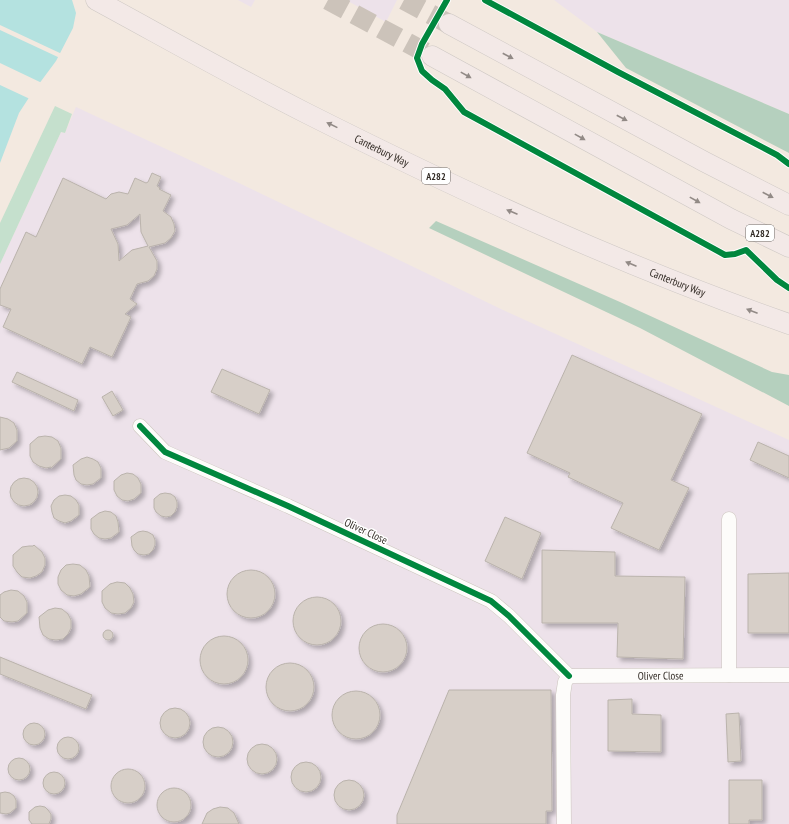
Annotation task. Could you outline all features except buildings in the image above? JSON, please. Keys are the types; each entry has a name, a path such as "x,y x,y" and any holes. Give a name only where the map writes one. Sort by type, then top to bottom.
{"highway":[{"name":"Canterbury Way","path":"96,0 305,112 498,206 635,266 789,324"},
{"path":"449,24 789,206"},
{"name":"A282","path":"432,56 731,219 789,247"}],"street":[{"name":"Oliver Close","path":"140,426 165,452 288,506 491,601 509,616 569,676 789,675"},
{"path":"729,519 729,675"},
{"path":"564,824 563,695 565,682 569,676"}],"shaded area":[{"path":"238,0 255,0 251,7"},
{"path":"346,0 397,0 386,22"},
{"path":"554,0 789,0 789,114 597,32"},
{"path":"76,107 239,183 503,310 789,440 789,824 0,824 0,264 61,132 65,133"}],"green space":[{"path":"597,32 789,114 789,153 626,68"},
{"path":"55,106 72,114 65,133 61,132 0,264 0,223"},
{"path":"436,221 620,302 772,372 789,375 789,406 640,328 429,228"}],"water":[{"path":"0,0 72,0 76,13 73,28 56,61 19,113 0,163"}],"pier":[{"path":"0,25 62,54 60,58 0,30"},
{"path":"0,63 42,83 30,99 0,85"}],"tunnel":[{"path":"328,0 432,56"},
{"path":"404,0 449,24"}],"cycle path":[{"path":"447,0 422,44 417,58 422,71 445,89 464,112 725,255 735,254 746,250 777,280 789,288"},
{"path":"485,0 618,72 777,155 789,164"},
{"path":"140,426 165,452 288,506 491,601 509,616 569,676"}]}
